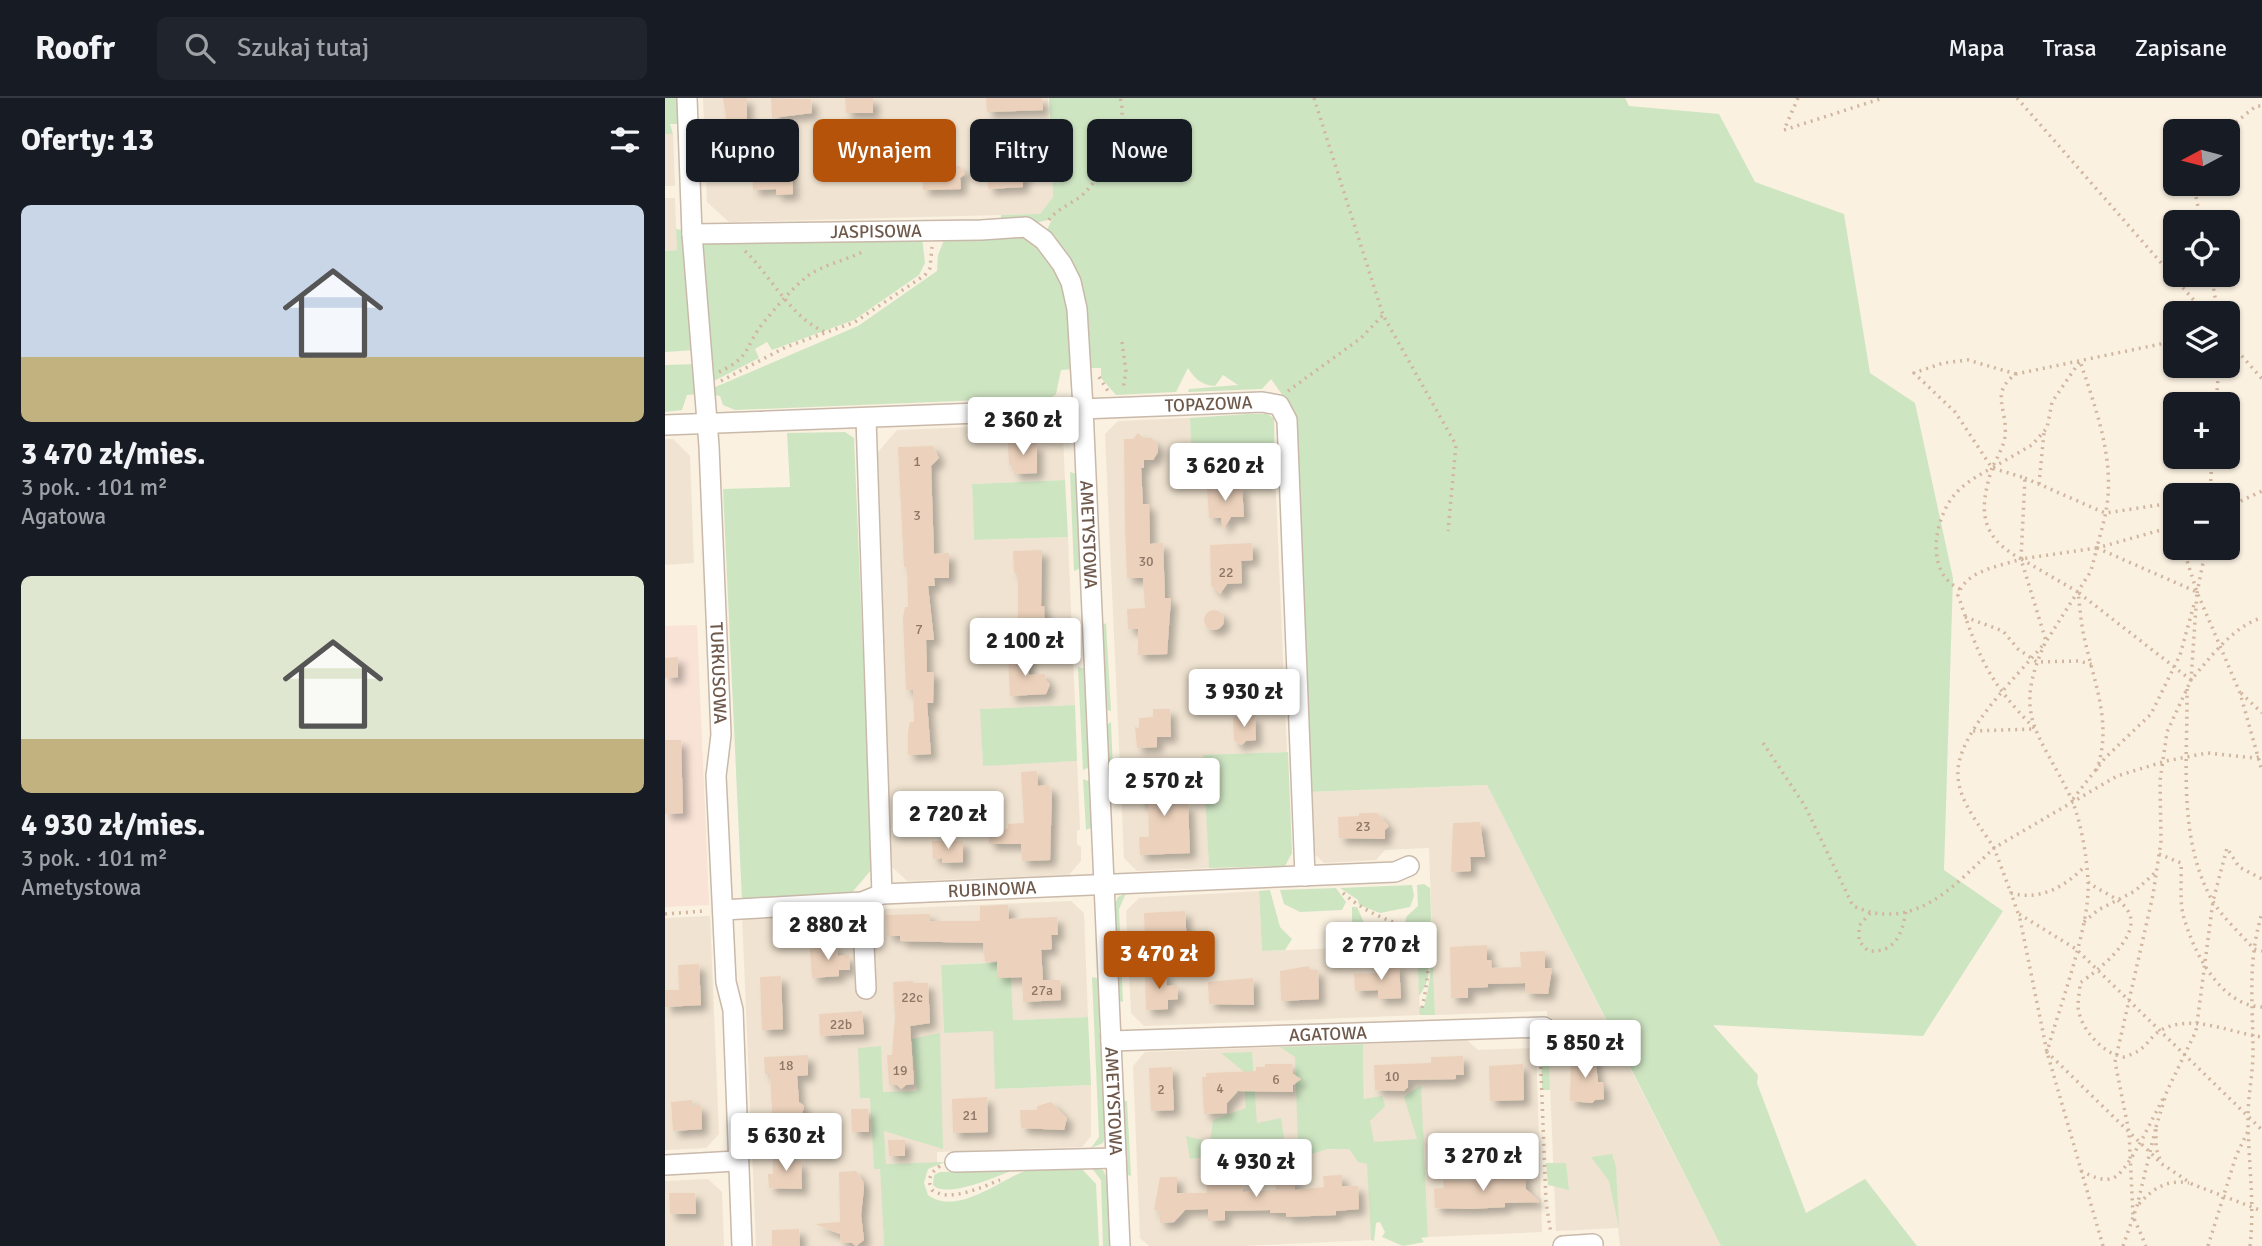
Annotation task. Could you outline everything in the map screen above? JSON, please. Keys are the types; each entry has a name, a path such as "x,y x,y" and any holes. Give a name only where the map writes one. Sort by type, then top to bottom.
{"street":[{"name":"TURKUSOWA","path":"687,98 692,234 705,384 721,735 716,776 714,910 733,1010 737,1074 734,1092 736,1161 742,1246"},
{"name":"JASPISOWA","path":"692,234 1021,226 1035,232 1052,249"},
{"name":"AMETYSTOWA","path":"1052,249 1075,293 1083,408 1120,1246"},
{"name":"TOPAZOWA","path":"665,425 1272,402 1281,407 1287,420 1305,876"},
{"path":"866,418 882,894"},
{"name":"RUBINOWA","path":"714,910 862,902 882,894 1395,872 1409,866"},
{"path":"862,902 866,989"},
{"name":"AGATOWA","path":"1111,1041 1542,1035"},
{"path":"955,1162 1116,1158"},
{"path":"665,1165 736,1161"},
{"path":"1563,1246 1593,1244"}],"path":[{"path":"1049,220 1054,213 1079,198 1097,176 1122,130 1120,98"},
{"path":"1314,98 1383,316 1455,445 1448,531"},
{"path":"1798,98 1784,130 1883,98"},
{"path":"2017,98 2195,301"},
{"path":"2240,119 2262,104"},
{"path":"705,384 786,347 855,322 925,275 931,263 932,230"},
{"path":"705,384 740,360 764,322 817,270 867,250 888,231"},
{"path":"718,234 741,247 808,323 827,333"},
{"path":"1272,402 1361,338 1383,316"},
{"path":"1096,373 1115,397 1126,378 1122,342"},
{"path":"2163,344 2016,374 2005,382 2001,392 2005,438 1983,498 1987,526 1998,547 2078,592 2190,680"},
{"path":"2240,354 2262,379"},
{"path":"2016,374 1968,360 1943,363 1914,373 1955,412 1992,468 2025,478 2105,513 2163,504"},
{"path":"2039,484 2044,430 2052,402 2080,361"},
{"path":"2080,361 2095,405 2107,464 2105,513 2091,571 2046,641 1972,731 1962,752 1958,776 1965,801 1994,849 2019,914 2047,1052 2103,1246"},
{"path":"1960,589 1948,584 1936,555 1938,530 1945,509 1955,493 2032,445 2044,430"},
{"path":"2025,478 2021,559 2046,641 2028,689 2031,718 2072,800 2088,882 2083,924 2047,1052"},
{"path":"2240,501 2262,491"},
{"path":"2035,729 2002,695 1979,657 1958,595 1962,583 1972,575 2021,559 2097,548 2163,529"},
{"path":"2097,548 2197,592"},
{"path":"2187,560 2197,592 2240,693 2261,757 2262,771"},
{"path":"2072,800 2151,714 2174,668 2197,592 2204,560"},
{"path":"2078,592 2085,641 2093,665 2105,725 2102,754 2096,771"},
{"path":"2146,1246 2133,1216 2129,1132 2116,1056 2157,871 2167,733 2190,680 2197,592"},
{"path":"1965,617 2003,631 2037,662 2079,661 2093,665"},
{"path":"2190,680 2221,647 2253,620 2262,618"},
{"path":"2187,687 2189,828 2194,857 2213,901 2254,949 2262,951"},
{"path":"2240,693 2262,713"},
{"path":"1972,731 2035,729"},
{"path":"1763,743 1805,806 1853,906 1870,913 1890,916 1943,897 1994,849 2072,800 2117,776 2163,762 2207,753 2261,757"},
{"path":"2081,1171 2099,1179 2115,1178 2127,1168 2185,1055 2197,1023 2213,901 2227,848 2239,867 2262,879"},
{"path":"2159,854 2181,863 2183,916 2203,962 2231,998 2250,1007 2262,1007"},
{"path":"2011,893 2027,897 2045,893 2071,880 2085,866"},
{"path":"2083,924 2098,910 2135,891 2157,871"},
{"path":"2088,882 2118,900 2129,912 2131,926 2121,948 2080,983 2078,1007 2087,1030 2102,1047 2116,1056 2141,1052 2160,1031 2197,1023 2262,1037"},
{"path":"1342,892 1360,908 1412,927 1422,938 1429,967 1420,1018"},
{"path":"665,914 714,910"},
{"path":"1870,913 1859,926 1859,941 1868,951 1878,952 1894,945 1903,933 1906,911"},
{"path":"2250,1246 2254,1208 2248,1116 2252,1035 2250,1007 2254,949 2262,913"},
{"path":"2019,914 2076,949 2262,1130"},
{"path":"1542,1035 1546,1202 1553,1246"},
{"path":"2047,1052 2162,1164 2192,1184"},
{"path":"2123,1246 2137,1206 2167,1091"},
{"path":"2156,1127 2156,1148 2162,1164"},
{"path":"2208,1246 2216,1228 2223,1196 2249,1129"},
{"path":"2137,1206 2159,1186 2176,1180 2262,1211"}],"shaded area":[{"path":"703,98 1048,98 1049,119 970,119 970,182 1052,182 1053,197 1040,214 729,222 707,202 706,182 799,182 799,119 704,119"},
{"path":"665,134 673,134 675,186 665,186"},
{"path":"665,198 675,198 677,250 665,251"},
{"path":"1190,418 1192,474 1275,471 1287,752 1204,756 1209,868 1137,871 1124,858 1105,434 1118,421"},
{"path":"1050,424 1063,436 1065,480 972,484 974,540 1068,537 1075,705 981,709 983,765 1077,761 1080,829 1077,831 1077,844 1081,847 1081,861 1069,875 907,881 891,866 878,452 897,430"},
{"path":"665,439 673,439 690,456 694,563 665,565"},
{"path":"697,625 709,905 665,907 665,626"},
{"path":"1487,785 1721,1246 1620,1246 1618,1228 1556,1231 1547,1011 1435,1015 1429,848 1385,850 1376,860 1324,863 1313,853 1310,792"},
{"path":"1259,891 1262,951 1417,945 1420,1015 1144,1026 1131,1013 1126,911 1139,898"},
{"path":"1071,901 1084,913 1088,1017 1013,1020 996,962 941,965 944,1032 993,1031 996,1089 1091,1085 1091,1136 1082,1147 937,1152 937,1163 880,1164 884,1246 756,1246 742,915"},
{"path":"710,916 719,1134 706,1148 665,1150 665,918"},
{"path":"1467,1040 1478,1050 1536,1048 1542,1232 1428,1237 1424,1147 1367,1149 1371,1240 1242,1246 1149,1246 1140,1238 1133,1066 1145,1052 1305,1046 1309,1150 1366,1148 1363,1044"},
{"path":"708,1179 722,1192 724,1246 665,1246 665,1181"}],"green space":[{"path":"665,98 678,98 680,124 670,124 673,134 665,134"},
{"path":"1049,98 1625,98 1629,106 1719,114 1755,182 1844,214 1870,373 1915,403 1953,578 1944,870 2003,911 1923,1036 1713,1025 1758,1075 1757,1083 1806,1213 1865,1179 1917,1246 1721,1246 1487,785 1309,792 1291,407 1271,379 1262,389 1188,392 1189,389 1238,385 1223,375 1215,386 1202,383 1188,368 1176,392 1116,395 1101,378 1101,368 1089,368 1047,230 1052,219 1035,223 1001,219 1001,215 1040,214 1053,197 1052,182 1073,182 1073,119 1050,119"},
{"path":"676,229 686,231 696,350 665,352 665,251 677,250"},
{"path":"946,235 1030,237 1066,286 1072,369 1061,370 1056,394 1052,397 735,410 723,405 720,396 714,395 713,388 858,326 937,271 938,255"},
{"path":"922,237 925,263 919,275 854,320 772,350 767,342 755,349 759,358 712,382 701,249 706,242"},
{"path":"697,364 700,394 687,395 682,410 665,412 665,365"},
{"path":"1267,414 1274,418 1275,471 1226,473 1215,466 1206,469 1206,474 1192,474 1190,418"},
{"path":"845,432 854,438 872,869 849,896 742,901 723,489 790,487 787,433"},
{"path":"1070,472 1077,474 1081,568 1074,571"},
{"path":"1065,480 1068,537 974,540 972,484"},
{"path":"1106,623 1111,711 1104,709 1101,626"},
{"path":"1078,667 1086,669 1090,767 1083,770"},
{"path":"1075,705 1077,761 983,766 980,709"},
{"path":"1111,722 1114,795 1108,793 1105,726"},
{"path":"1288,752 1292,853 1285,866 1209,868 1203,755"},
{"path":"1083,779 1091,782 1093,827 1086,830"},
{"path":"1424,884 1430,888 1435,1015 1420,1015 1419,1007 1424,1007 1429,983 1430,959 1423,938 1405,922 1407,916 1418,906 1417,885"},
{"path":"1412,885 1414,896 1410,907 1380,913 1359,905 1358,900 1340,888"},
{"path":"1336,888 1346,902 1342,910 1300,912 1284,904 1280,890"},
{"path":"1270,890 1280,927 1292,939 1285,950 1262,951 1259,891"},
{"path":"1126,893 1119,909 1123,1002 1117,1000 1113,909 1118,897"},
{"path":"1352,907 1357,907 1366,927 1372,924 1380,931 1375,937 1379,943 1387,940 1385,931 1400,924 1417,937 1423,946 1429,966 1425,987 1419,996 1417,945 1343,948 1362,932 1357,925 1352,929"},
{"path":"1010,962 1013,1020 1088,1017 1091,1085 995,1089 993,1031 944,1033 941,965"},
{"path":"1092,977 1100,979 1099,1033 1102,1034 1106,1133 1103,1143 1091,1148 1099,1137"},
{"path":"940,1033 943,1149 884,1131 886,1164 945,1162 928,1169 924,1183 928,1195 952,1202 977,1195 1031,1169 1080,1167 1096,1184 1099,1246 884,1246 880,1169 874,1169 870,1098 860,1098 858,1048 881,1046 883,1092 917,1091 912,1039"},
{"path":"1363,1044 1364,1099 1382,1096 1385,1106 1370,1121 1374,1142 1417,1139 1404,1097 1421,1085 1428,1237 1421,1238 1424,1242 1403,1246 1382,1237 1385,1232 1380,1222 1376,1223 1374,1241 1371,1240 1367,1164 1358,1162 1349,1149 1328,1149 1305,1156 1306,1171 1294,1173 1291,1156 1263,1157 1261,1170 1236,1174 1227,1154 1190,1159 1186,1136 1210,1142 1213,1120 1246,1108 1243,1071 1221,1053 1252,1052 1257,1123 1281,1118 1285,1146 1298,1146 1295,1057 1280,1047"},
{"path":"1541,1048 1549,1048 1550,1090 1542,1090"},
{"path":"1122,1101 1127,1101 1131,1176 1125,1174"},
{"path":"1612,1154 1616,1167 1619,1228 1609,1181 1591,1157"},
{"path":"1546,1163 1566,1163 1569,1190 1548,1185"},
{"path":"1091,1167 1103,1170 1108,1180 1111,1246 1103,1246 1101,1180"},
{"path":"1013,1170 960,1188 939,1189 933,1185 934,1175 940,1172"}],"building":[{"path":"723,98 747,98 747,119 726,119"},
{"path":"771,98 811,99 812,113 772,118"},
{"path":"845,98 873,98 873,113 846,113"},
{"path":"986,98 1042,98 1043,110 987,112"},
{"path":"956,166 960,166 965,174 960,178 961,189 923,190 923,182 956,182"},
{"path":"753,182 792,182 793,194 776,195 776,189 753,190"},
{"path":"988,182 1023,182 1023,187 988,189"},
{"path":"1138,433 1143,438 1152,438 1158,445 1158,452 1153,460 1144,460 1144,468 1141,468 1143,504 1149,504 1150,544 1163,543 1165,598 1171,598 1167,654 1138,655 1138,629 1128,629 1127,609 1145,608 1143,578 1127,578 1124,439 1133,439"},
{"path":"1026,441 1026,444 1037,443 1037,473 1014,474 1013,465 1009,465 1008,442"},
{"path":"933,446 939,458 931,466 934,554 949,553 949,578 934,578 935,586 928,586 934,640 926,640 927,672 934,672 933,703 927,703 931,754 908,755 908,732 910,722 914,722 913,690 906,690 903,618 905,607 908,607 907,567 904,567 898,447"},
{"path":"1242,486 1244,517 1231,517 1223,530 1221,518 1209,518 1207,487"},
{"path":"1252,543 1253,560 1241,561 1242,583 1227,584 1220,594 1211,585 1210,545"},
{"path":"1042,550 1041,606 1044,606 1045,633 1036,633 1036,639 1018,640 1018,573 1014,573 1013,551"},
{"path":"1214,610 1221,613 1224,620 1221,627 1214,630 1207,627 1204,620 1207,613"},
{"path":"1028,654 1029,675 1045,674 1050,684 1046,694 1010,696 1008,655"},
{"path":"678,657 678,677 665,678 665,658"},
{"path":"1153,709 1170,709 1171,737 1157,737 1157,747 1137,748 1135,727 1139,728 1139,718 1153,717"},
{"path":"1255,715 1256,740 1246,741 1242,745 1234,741 1233,717"},
{"path":"665,740 681,740 683,813 665,814"},
{"path":"1037,771 1038,786 1049,785 1052,793 1050,860 1022,861 1021,844 989,844 988,829 1008,829 1008,824 1024,823 1021,772"},
{"path":"1169,773 1173,804 1188,804 1190,853 1140,855 1139,837 1149,837 1148,803 1141,803 1140,775"},
{"path":"1359,813 1377,813 1389,826 1385,830 1385,839 1339,838 1338,817 1359,816"},
{"path":"1480,822 1485,857 1470,857 1471,871 1451,872 1453,823"},
{"path":"932,841 963,841 963,862 942,863 942,858 933,859"},
{"path":"1008,905 1009,919 1057,917 1058,935 1051,935 1052,949 1041,950 1043,980 1060,980 1061,1000 1023,1002 1022,977 997,978 997,961 985,962 983,943 900,941 900,936 887,936 886,915 930,914 930,921 980,921 980,906"},
{"path":"1185,911 1187,944 1145,945 1144,913"},
{"path":"820,945 837,945 838,956 849,955 850,970 839,970 839,976 812,978 810,949"},
{"path":"1487,945 1487,960 1491,960 1492,968 1521,967 1520,952 1545,951 1545,968 1552,968 1548,994 1526,993 1525,983 1488,984 1488,987 1468,988 1468,998 1451,998 1450,947"},
{"path":"699,964 701,1005 665,1007 665,990 679,990 678,965"},
{"path":"1377,965 1399,965 1401,998 1378,999 1378,990 1355,991 1354,974 1377,973"},
{"path":"1309,966 1309,970 1318,970 1319,999 1281,1001 1280,971"},
{"path":"1166,972 1167,986 1177,985 1178,999 1168,1000 1168,1009 1146,1010 1145,973"},
{"path":"781,976 783,1029 762,1030 760,977"},
{"path":"1253,978 1254,1005 1209,1004 1208,982"},
{"path":"893,982 928,983 930,1023 910,1026 914,1084 901,1089 897,1085 889,1085 887,1055 892,1055 895,1017"},
{"path":"862,1011 864,1034 820,1036 819,1014"},
{"path":"1595,1054 1598,1082 1603,1082 1604,1099 1592,1103 1570,1101 1571,1055"},
{"path":"808,1055 808,1075 797,1076 799,1102 804,1106 800,1125 773,1126 770,1074 765,1074 764,1057"},
{"path":"1463,1056 1464,1075 1456,1075 1456,1079 1408,1080 1408,1087 1404,1091 1375,1090 1374,1065 1431,1063 1431,1057"},
{"path":"1265,1064 1292,1064 1293,1074 1301,1079 1293,1085 1293,1092 1238,1091 1227,1103 1227,1113 1204,1114 1202,1077 1206,1077 1206,1073 1256,1071 1256,1067 1265,1067"},
{"path":"1523,1064 1524,1100 1490,1101 1489,1066"},
{"path":"1172,1067 1174,1110 1151,1111 1149,1068"},
{"path":"987,1097 988,1132 953,1133 952,1099"},
{"path":"692,1100 692,1106 701,1105 702,1129 673,1131 671,1102"},
{"path":"1051,1102 1067,1118 1064,1130 1021,1128 1020,1110 1037,1110 1037,1106"},
{"path":"851,1109 868,1109 869,1132 852,1132"},
{"path":"888,1140 905,1140 905,1156 889,1156"},
{"path":"773,1155 790,1155 791,1162 801,1161 802,1189 769,1188 768,1174 773,1174"},
{"path":"856,1171 864,1188 861,1215 864,1240 856,1246 852,1243 841,1243 840,1234 815,1224 840,1222 839,1172"},
{"path":"1342,1175 1342,1186 1358,1186 1359,1209 1336,1211 1336,1215 1286,1217 1286,1213 1270,1213 1270,1210 1225,1211 1225,1220 1208,1221 1208,1209 1185,1210 1174,1222 1160,1223 1159,1211 1154,1210 1160,1177 1177,1177 1177,1193 1207,1193 1206,1180 1230,1179 1230,1185 1243,1184 1243,1192 1276,1190 1275,1181 1295,1180 1295,1190 1324,1187 1323,1176"},
{"path":"1525,1175 1526,1189 1540,1202 1505,1203 1505,1207 1471,1209 1435,1208 1434,1189 1444,1188 1443,1180 1493,1181 1492,1176"},
{"path":"669,1193 695,1193 696,1214 670,1214"},
{"path":"799,1229 800,1246 772,1246 772,1230"}]}
